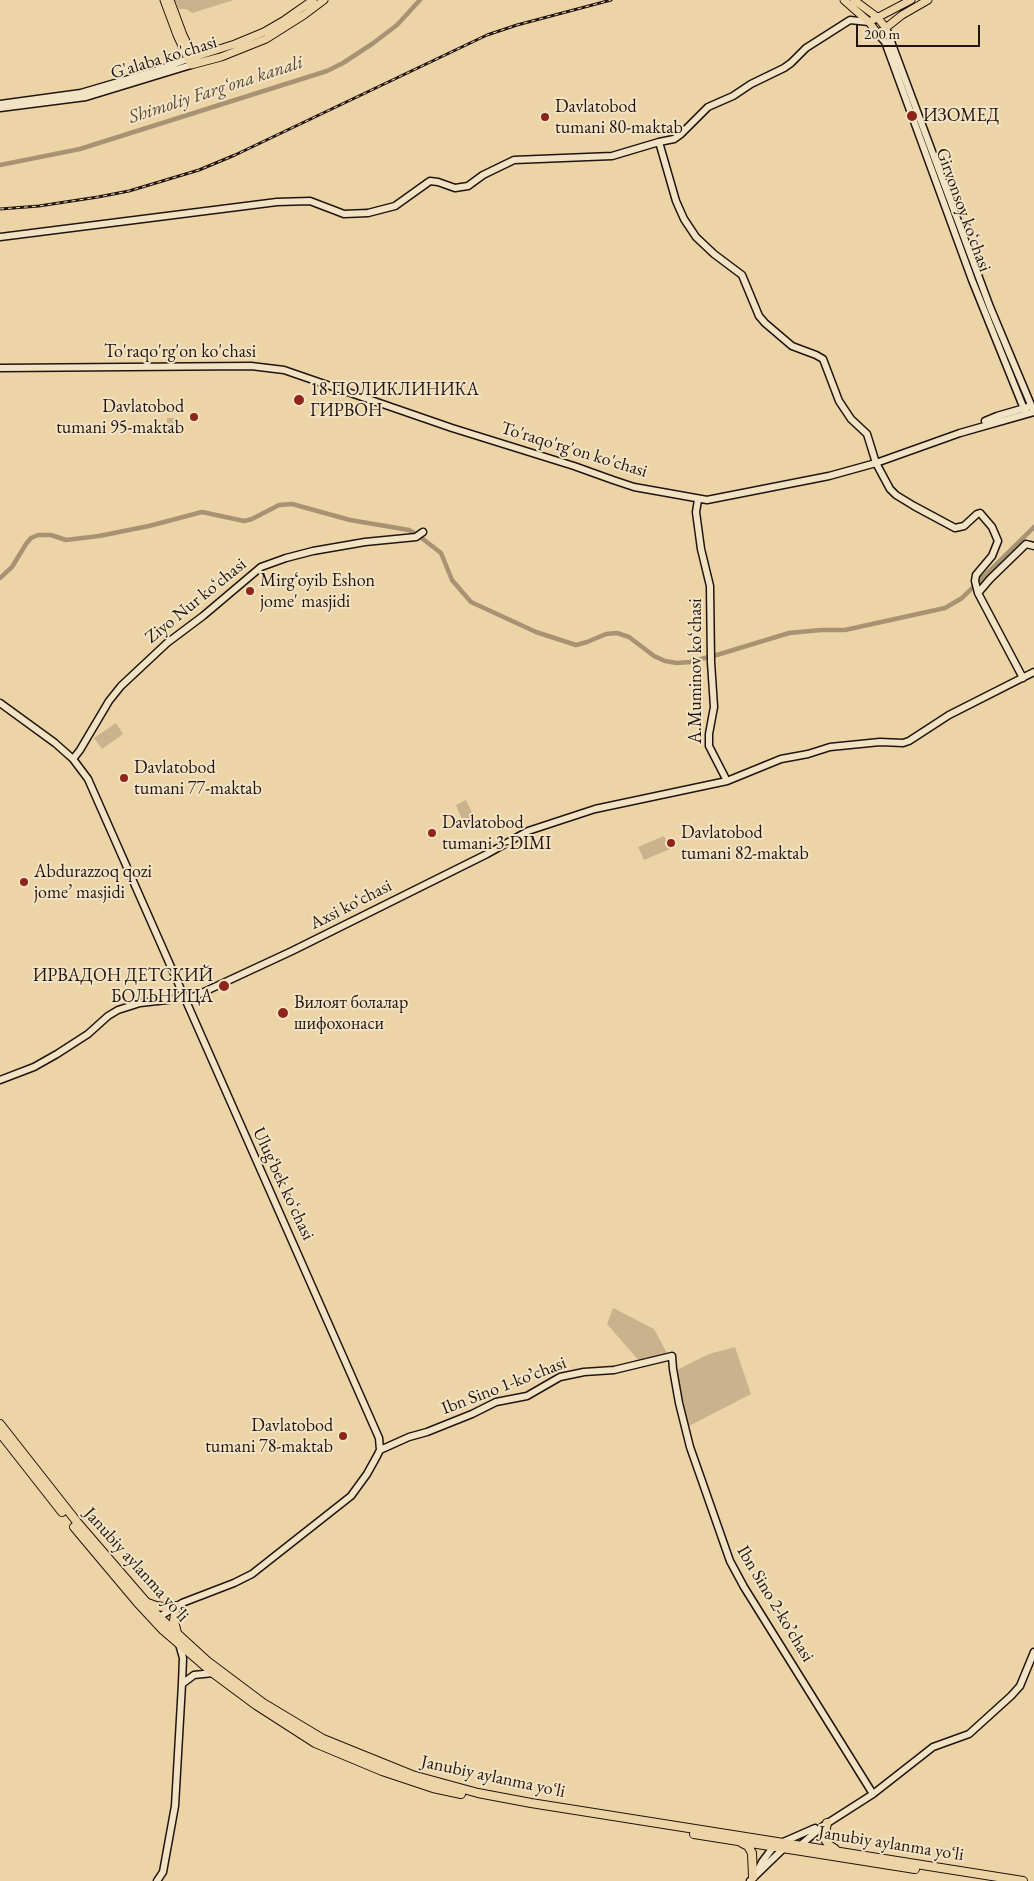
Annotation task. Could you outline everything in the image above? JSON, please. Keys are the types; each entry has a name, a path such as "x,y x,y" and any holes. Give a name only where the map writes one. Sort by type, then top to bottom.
{"highway":[{"name":"Janubiy aylanma yoʻli","path":"0,1424 77,1522 144,1602 159,1617 207,1661 263,1703 323,1739 367,1759 412,1775 478,1793 990,1881"},
{"name":"Janubiy aylanma yoʻli","path":"0,1433 137,1602 179,1644 213,1673 256,1705 315,1742 382,1771 433,1788 494,1801 738,1841 774,1846 785,1845"},
{"path":"144,1602 156,1606 175,1607 174,1621 177,1634"},
{"path":"825,1824 824,1838 836,1851"},
{"path":"738,1841 748,1846 752,1853 753,1877"},
{"name":"Janubiy aylanma yoʻli","path":"797,1847 836,1851 1023,1881"}],"main road":[{"path":"164,0 192,61"},
{"path":"170,0 192,61"},
{"name":"G'alaba ko'chasi","path":"192,61 264,32 283,22 313,0"},
{"name":"G'alaba ko'chasi","path":"192,61 221,57 266,39 324,0"},
{"name":"Girvonsoy koʻchasi","path":"844,0 869,22 878,34"},
{"name":"Girvonsoy koʻchasi","path":"854,0 877,17 886,28"},
{"path":"869,22 911,0"},
{"path":"878,34 928,0"}],"street":[{"path":"0,237 278,202 310,201 344,214 368,213 395,206 430,181 455,188 468,186 483,175 514,160 612,156 674,139 708,106 733,96 784,68 806,48 850,20 869,22"},
{"name":"Girvonsoy koʻchasi","path":"886,28 990,307 1033,409"},
{"name":"Girvonsoy koʻchasi","path":"878,34 885,42 972,280 1025,411"},
{"name":"G'alaba ko'chasi","path":"0,108 77,99 192,61"},
{"name":"G'alaba ko'chasi","path":"0,104 70,95 109,87"},
{"path":"659,142 676,201 684,219 696,237 714,254 742,275 759,316 765,323 792,346 823,359 838,401 851,419 867,434 876,464 887,484 896,495 956,528 964,526 977,514 982,515 992,527 998,541 992,556 976,575 975,581 978,591 1023,678"},
{"name":"To'raqo'rg'on ko'chasi","path":"0,368 251,366 284,370 452,428 634,487 698,500 715,500 826,477 876,464 960,433 997,416 1033,409"},
{"name":"A.Muminov koʻchasi","path":"698,500 696,512 710,586 714,707 709,734 709,746 727,781"},
{"name":"Ziyo Nur koʻchasi","path":"73,759 85,744 109,701 121,686 168,643 261,568 286,558 313,551 365,542 416,537 423,532"},
{"path":"978,591 1026,544 1034,546"},
{"name":"Axsi koʻchasi","path":"0,1080 34,1067 57,1054 88,1034 118,1010 149,1002 193,997 242,976 486,854 528,831 595,809 727,781 780,759 808,754 830,747 880,742 902,743 949,714 1034,672"},
{"name":"Ulugʻbek koʻchasi","path":"0,703 55,743 73,759 88,779 246,1141 303,1263 375,1428 379,1438 380,1450"},
{"name":"Ibn Sino 1-koʼchasi","path":"380,1450 409,1437 472,1414 496,1402 526,1396 560,1377 584,1372 614,1370 672,1356"},
{"name":"Ibn Sino 2-koʼchasi","path":"672,1356 672,1369 690,1447 730,1561 744,1587 873,1794"},
{"path":"159,1617 175,1607 234,1583 260,1568 351,1496 367,1474 380,1450"},
{"path":"157,1881 163,1872 175,1806 183,1658 179,1644"},
{"path":"753,1877 785,1845 825,1824 873,1794 933,1747 969,1734 1020,1686 1034,1652"},
{"path":"182,1684 194,1675 213,1673"},
{"path":"797,1847 825,1824"},
{"path":"753,1877 774,1846"}],"shaded area":[{"path":"175,0 234,0 192,13 186,9 179,9"},
{"path":"167,418 177,418 177,435 167,435"},
{"path":"116,723 123,734 102,749 94,738"},
{"path":"466,800 476,822 465,827 456,805"},
{"path":"664,836 670,849 644,860 638,847"},
{"path":"613,1308 654,1329 668,1355 640,1362 607,1324"},
{"path":"735,1347 751,1394 687,1427 675,1371 709,1354"}],"waterway":[{"name":"Shimoliy Fargʻona kanali","path":"0,165 80,149 327,71 372,44 397,25 420,0"},
{"path":"0,578 12,567 31,538 38,535 51,535 66,540 99,536 149,526 202,512 244,521 252,519 279,505 292,504 350,520 409,530 441,553 452,580 471,602 536,632 576,645 606,634 617,633 629,637 654,656 665,661 677,663 690,662 720,654 789,633 845,630 945,608 962,598 1034,527"}],"railway":[{"path":"0,209 39,206 129,191 199,170 235,155 487,35 611,0"}],"place":[{"name":"ИЗОМЕД","path":"912,116"},
{"name":"Davlatobod tumani 80-maktab","path":"545,117"},
{"name":"18 ПОЛИКЛИНИКА ГИРВОН","path":"299,400"},
{"name":"Davlatobod tumani 95-maktab","path":"194,417"},
{"name":"Mirg‘oyib Eshon jome' masjidi","path":"250,591"},
{"name":"Davlatobod tumani 77-maktab","path":"124,778"},
{"name":"Davlatobod tumani 3-DIMI","path":"432,833"},
{"name":"Davlatobod tumani 82-maktab","path":"671,843"},
{"name":"Abdurazzoq qozi jome’ masjidi","path":"24,882"},
{"name":"ИРВАДОН ДЕТСКИЙ БОЛЬНИЦА","path":"224,986"},
{"name":"Вилоят болалар шифохонаси","path":"283,1013"},
{"name":"Davlatobod tumani 78-maktab","path":"343,1436"}]}
